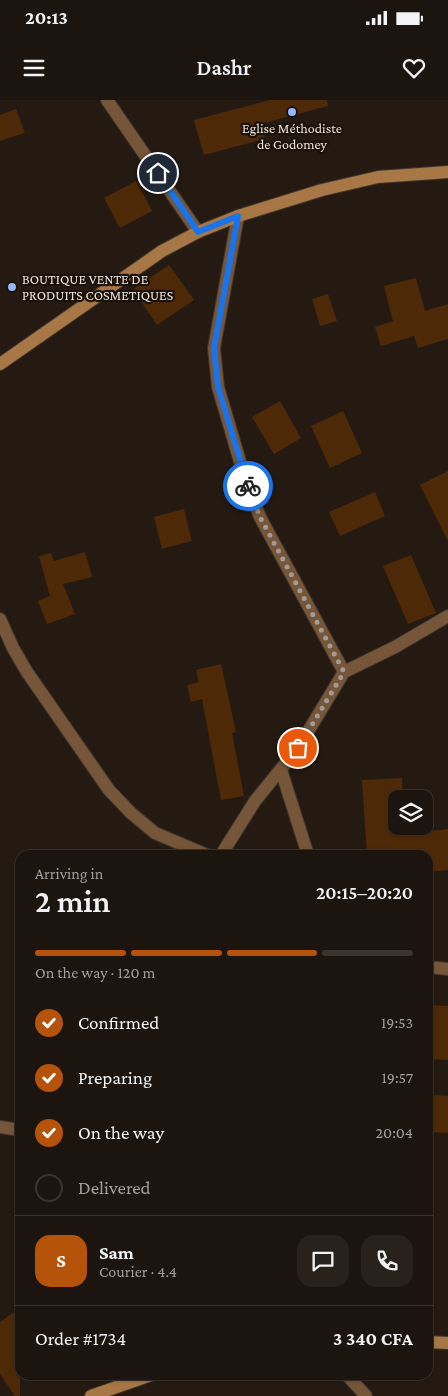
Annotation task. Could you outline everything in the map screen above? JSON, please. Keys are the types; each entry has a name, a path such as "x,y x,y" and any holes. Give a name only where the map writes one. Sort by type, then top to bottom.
{"street":[{"path":"107,100 198,232"},
{"path":"0,364 162,251 198,232 238,216 322,190 378,177 448,172"},
{"path":"238,216 214,348 218,387 246,482 260,517 344,672"},
{"path":"224,850 255,801 298,748 344,672 395,647 448,616"},
{"path":"0,619 13,648 27,672 109,790 154,833 195,850"},
{"path":"281,770 306,850"},
{"path":"433,967 448,968"},
{"path":"0,1126 15,1129"},
{"path":"433,1342 448,1343"},
{"path":"91,1396 137,1380"},
{"path":"352,1380 366,1396"}],"building":[{"path":"270,100 327,100 328,106 260,124 265,139 204,155 194,120"},
{"path":"16,109 25,133 0,141 0,115"},
{"path":"136,181 152,211 120,228 104,198"},
{"path":"169,265 194,300 157,325 133,289"},
{"path":"416,278 425,311 448,304 448,339 418,348 414,336 381,346 375,327 393,321 384,286"},
{"path":"328,294 337,321 320,326 312,299"},
{"path":"280,401 301,438 274,454 252,417"},
{"path":"343,411 362,453 330,468 311,426"},
{"path":"448,471 448,541 420,485"},
{"path":"375,492 385,516 340,536 329,512"},
{"path":"184,509 192,541 162,549 154,517"},
{"path":"85,552 92,577 63,584 75,614 47,624 38,601 50,596 39,556 51,553 54,561"},
{"path":"411,555 436,613 408,624 383,566"},
{"path":"221,664 236,732 232,733 244,796 221,800 202,699 191,702 187,685 199,682 196,670"},
{"path":"402,778 403,790 388,790 388,835 433,835 433,831 448,829 448,870 433,872 433,850 367,850 362,780"},
{"path":"433,1005 448,1006 448,1060 433,1059"},
{"path":"433,1095 448,1096 448,1133 433,1132"},
{"path":"15,1312 15,1380 20,1380 20,1396 15,1396 0,1374 0,1322"}],"way so far":[{"path":"248,486 260,517 344,672 298,748"}],"place":[{"name":"Eglise Méthodiste de Godomey","path":"292,112"},
{"name":"BOUTIQUE VENTE DE PRODUITS COSMETIQUES","path":"12,287"}],"route":[{"path":"158,173 198,232 238,216 214,348 218,387 248,486"}]}
